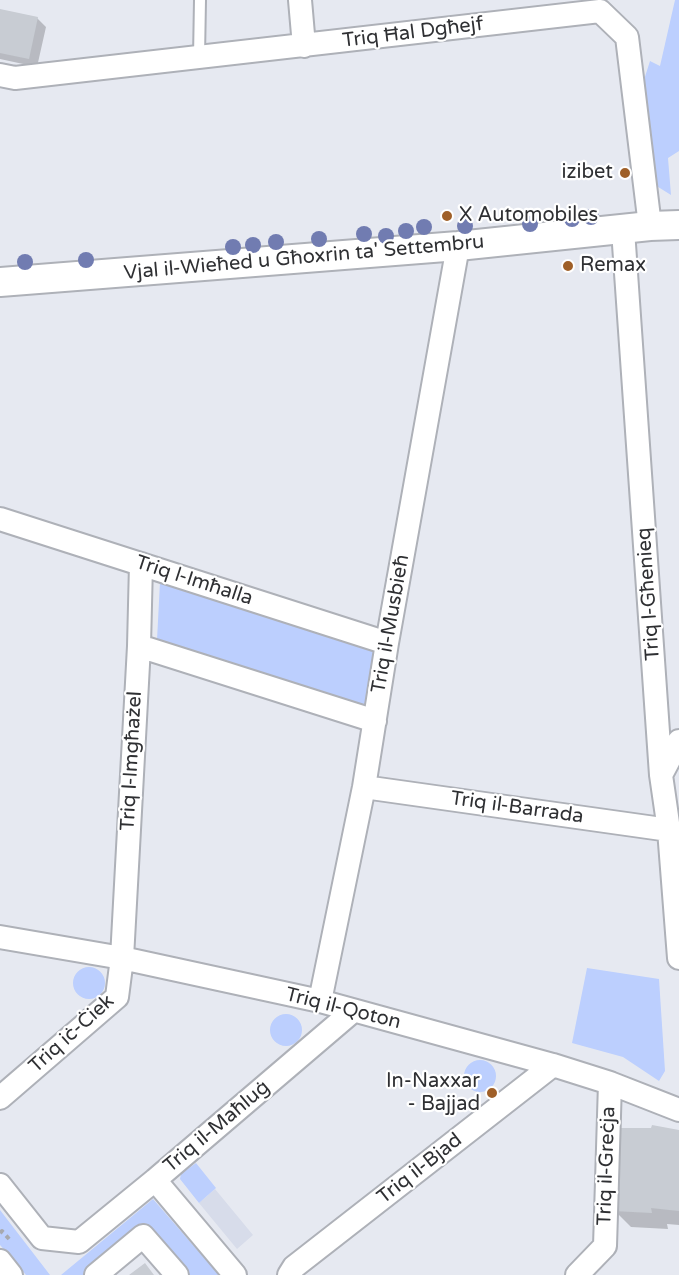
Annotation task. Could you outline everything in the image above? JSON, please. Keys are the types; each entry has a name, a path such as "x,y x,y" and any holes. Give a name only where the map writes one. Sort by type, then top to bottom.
{"street":[{"path":"300,0 304,46"},
{"name":"Triq Ħal Dgħejf","path":"0,75 15,78 600,11 627,37 637,228"},
{"name":"Vjal il-Wieħed u Għoxrin ta' Settembru","path":"0,282 458,246 679,225"},
{"name":"Triq l-Għenieq","path":"637,228 661,775 669,830 679,958"},
{"name":"Triq il-Musbieħ","path":"320,1001 364,787 387,643 458,246"},
{"name":"Triq l-Imħalla","path":"0,519 387,643"},
{"name":"Triq l-Imgħażel","path":"122,958 139,646 141,564"},
{"path":"139,646 375,721"},
{"path":"661,775 679,741"},
{"name":"Triq il-Barrada","path":"364,787 669,830"},
{"name":"Triq il-Qoton","path":"0,937 122,958 320,1001 553,1065 677,1103"},
{"name":"Triq iċ-Ċiek","path":"0,1098 117,997 122,958"},
{"name":"Triq il-Maħluġ","path":"0,1185 42,1238 79,1242 353,1011"},
{"name":"Triq il-Bjad","path":"290,1275 294,1267 553,1065"},
{"name":"Triq il-Greċja","path":"578,1275 605,1246 610,1083"},
{"path":"155,1180 235,1275"},
{"path":"96,1275 143,1236 177,1275"},
{"path":"0,1261 11,1275"}],"lane":[{"path":"199,57 200,0"}],"shaded area":[{"path":"675,0 679,0 679,151 668,158 671,195 655,185 643,83 650,61 660,66"},
{"path":"160,582 379,651 371,709 157,640"},
{"path":"89,967 100,972 105,983 100,994 89,999 78,994 73,983 78,972"},
{"path":"587,968 659,979 665,1071 659,1081 623,1057 572,1043"},
{"path":"286,1014 297,1019 302,1030 297,1041 286,1046 275,1041 270,1030 275,1019"},
{"path":"480,1060 491,1065 496,1076 491,1087 480,1092 469,1087 464,1076 469,1065"},
{"path":"196,1163 216,1188 199,1203 180,1179 181,1174"},
{"path":"215,1189 253,1235 237,1249 199,1203"},
{"path":"153,1199 219,1275 188,1275 147,1225 85,1275 61,1275"},
{"path":"0,1210 50,1275 26,1275 0,1245"}],"building":[{"path":"0,9 38,17 29,59 0,53"},
{"path":"652,1125 679,1130 679,1211 651,1208 652,1213 614,1211 617,1128 651,1128"},
{"path":"145,1263 154,1275 129,1275"}],"place":[{"name":"izibet","path":"625,173"},
{"name":"X Automobiles","path":"447,216"},
{"name":"Remax","path":"568,266"},
{"name":"In-Naxxar - Bajjad","path":"492,1093"}]}
